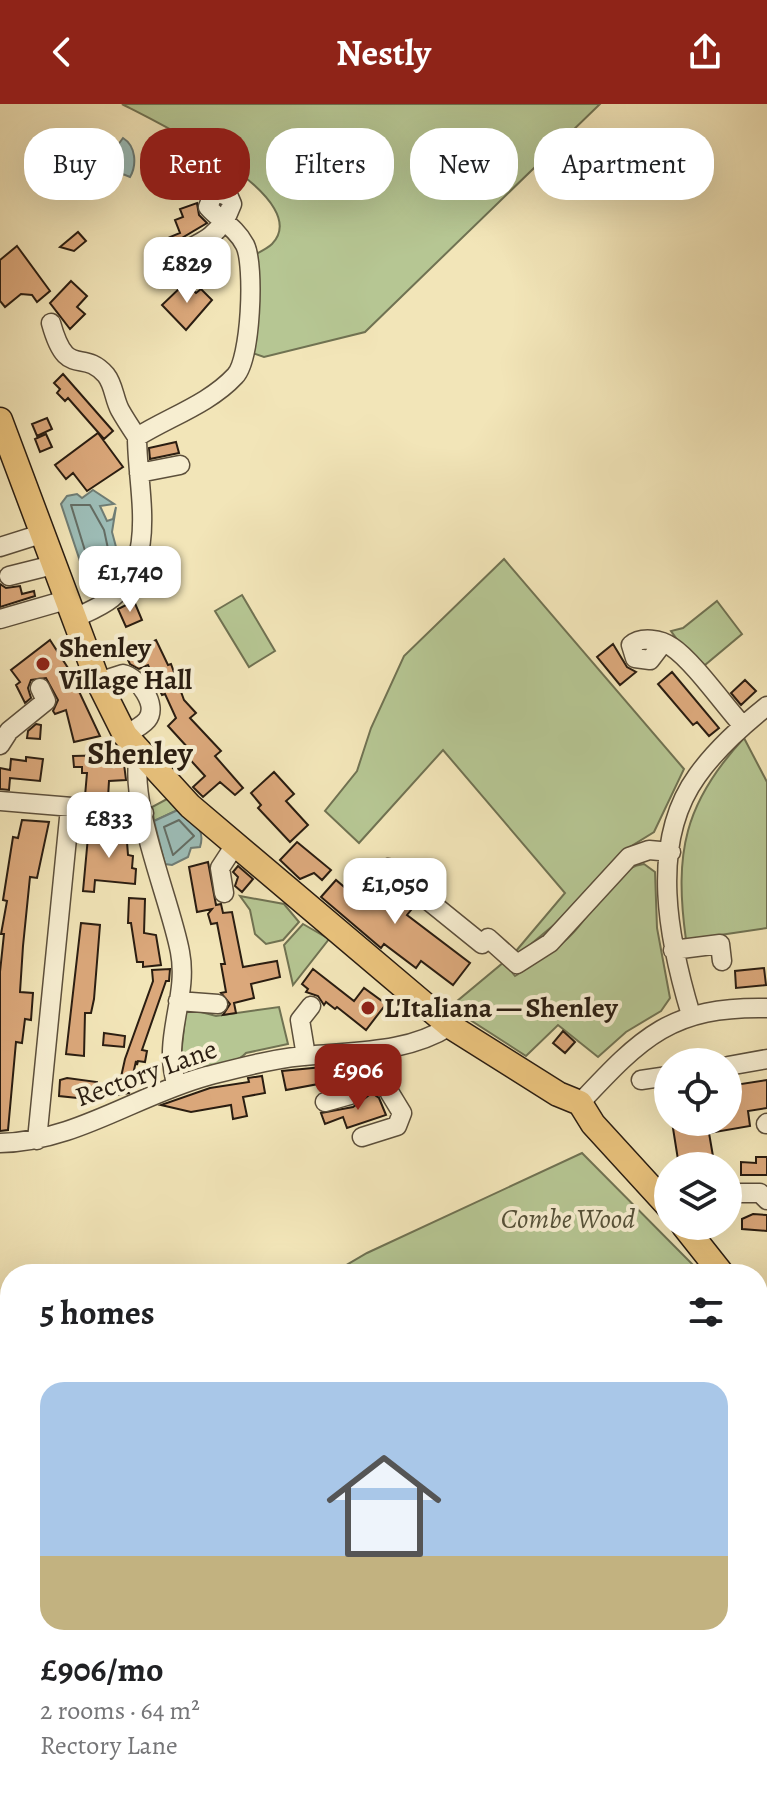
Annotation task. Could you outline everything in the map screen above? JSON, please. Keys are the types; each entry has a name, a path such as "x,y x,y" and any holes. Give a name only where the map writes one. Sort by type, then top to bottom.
{"main road":[{"path":"2,431 98,682 133,744 170,786 235,845 450,1026 558,1094 580,1103 593,1124 654,1191"},
{"path":"695,1240 714,1264"}],"street":[{"path":"137,437 204,401 237,375 246,352 251,262 245,244 227,220 215,237 175,255"},
{"path":"0,619 70,610 112,598 138,564 141,526 137,437 119,409 109,379 93,366 68,359 57,348 51,323"},
{"path":"139,473 180,465"},
{"path":"0,547 41,534"},
{"path":"9,576 53,565"},
{"path":"663,643 672,646 743,726"},
{"path":"98,682 123,674 132,675 151,707 150,715 133,744 143,807 180,952 182,985 169,1052 177,1086"},
{"path":"0,745 9,731 46,701 40,688"},
{"path":"691,1015 673,950 668,910 671,852 684,802 696,776 743,726 767,706"},
{"path":"0,801 70,808 143,807 170,786"},
{"path":"37,1140 70,808"},
{"path":"224,893 220,868 235,845"},
{"path":"388,868 482,944 488,938 517,964 550,943 629,857 649,850 671,852"},
{"path":"673,950 720,944 722,961"},
{"path":"178,1001 218,1004"},
{"path":"306,1056 300,1020 311,1006"},
{"path":"580,1103 629,1050 666,1025 691,1015 741,1007 767,1008"},
{"name":"Rectory Lane","path":"0,1143 37,1140 81,1126 177,1086 306,1056 367,1052 423,1040 450,1026"},
{"path":"362,1137 397,1126 401,1120 397,1103 372,1078 367,1052"},
{"path":"742,1063 767,1059"},
{"path":"325,1102 350,1095 372,1078"},
{"path":"641,1080 654,1078"},
{"path":"742,1193 760,1193 767,1200"}],"green space":[{"path":"122,104 600,104 575,128 534,128 534,168 518,184 518,128 410,128 410,200 501,200 365,332 264,357 241,349 245,260 272,244 280,225 267,200 394,200 394,128 266,128 266,198 250,181 250,128 164,126"},
{"path":"504,559 684,769 654,832 625,850 555,924 518,955 516,951 565,893 443,750 359,843 325,811 357,771 371,728 404,656"},
{"path":"242,595 275,651 249,667 215,611"},
{"path":"717,601 742,634 699,670 671,631 683,628"},
{"path":"744,738 767,782 767,928 686,940 682,881 688,831 708,785"},
{"path":"167,799 180,809 154,821 152,807"},
{"path":"644,864 655,872 657,928 670,998 661,1011 626,1032 598,1057 558,1025 526,1056 450,1007 504,962 515,976 550,953 579,927 621,874"},
{"path":"240,896 284,904 299,922 283,940 266,944 255,934 250,910"},
{"path":"303,924 329,939 293,985 284,945"},
{"path":"279,1007 288,1044 246,1053 232,1062 214,1067 195,1066 181,1056 186,1008 216,1016"},
{"name":"Combe Wood","path":"582,1153 654,1226 654,1240 668,1240 692,1264 348,1264"}],"water":[{"path":"124,139 131,146 134,156 130,177 124,175"},
{"path":"93,490 114,504 100,506 107,521 113,519 116,507 112,532 119,558 110,572 97,580 84,573 61,504 67,496 77,494 82,498"},
{"path":"180,809 200,830 200,847 191,848 188,857 172,865 165,864 154,821"}],"building":[{"path":"197,203 199,215 207,223 175,242 170,237 180,233 175,220 183,217 180,209"},
{"path":"78,232 86,241 74,251 60,247"},
{"path":"17,246 50,291 37,302 32,295 21,294 5,307 0,301 0,260"},
{"path":"71,281 87,296 77,307 85,314 70,329 50,303"},
{"path":"185,283 196,293 201,289 212,300 186,330 162,305"},
{"path":"63,374 113,431 104,439 68,398 65,401 57,393 60,389 54,383"},
{"path":"47,418 52,429 37,436 32,424"},
{"path":"98,433 123,467 87,491 73,473 66,479 55,465"},
{"path":"46,434 52,447 40,452 35,439"},
{"path":"176,442 179,453 150,459 149,448"},
{"path":"0,584 6,588 20,586 22,594 34,591 35,596 0,607"},
{"path":"134,601 142,620 126,627 118,609"},
{"path":"50,640 68,668 100,736 74,742 66,710 55,714 53,711 58,700 46,678 31,680 28,688 31,698 25,703 16,685 20,682 11,670"},
{"path":"156,640 168,665 171,664 184,700 196,713 190,718 221,751 215,756 243,788 235,795 220,782 203,797 193,787 205,776 184,753 189,749 168,726 176,718 165,694 162,695 148,665 139,669 130,664 125,654"},
{"path":"613,644 627,667 636,672 620,685 597,657"},
{"path":"672,672 719,728 709,736 697,722 693,725 658,684"},
{"path":"745,680 756,691 741,705 731,693"},
{"path":"36,724 41,725 40,739 27,738 28,731"},
{"path":"115,755 115,765 124,764 126,780 109,781 108,798 85,796 87,773 82,773 82,767 74,767 73,756"},
{"path":"26,757 43,759 40,781 10,778 9,790 0,789 0,768 10,770 11,759 26,761"},
{"path":"274,772 294,794 286,801 308,825 290,842 258,808 261,805 251,793"},
{"path":"22,820 49,822 37,878 30,877 23,946 20,992 33,993 31,1020 25,1019 22,1043 16,1042 8,1130 0,1131 0,972 4,934 1,934 7,901 3,900 13,837 18,838"},
{"path":"107,827 126,829 128,855 133,856 132,868 136,869 135,884 95,880 94,892 83,891 88,837 106,838"},
{"path":"297,842 331,870 322,880 314,873 300,879 280,860"},
{"path":"208,862 216,905 221,904 223,913 232,912 243,967 277,961 280,977 251,984 254,998 234,1003 236,1013 223,1015 230,1004 221,993 226,992 221,964 225,964 217,923 211,924 208,914 212,909 197,912 189,867"},
{"path":"238,866 253,879 242,892 235,886 238,877 233,872"},
{"path":"377,871 415,905 407,915 470,963 453,985 421,961 416,968 384,944 381,948 321,897 336,880 356,897"},
{"path":"129,898 145,899 144,933 156,935 161,965 143,967 143,962 137,962 131,923 128,923"},
{"path":"81,923 100,925 94,999 91,1013 85,1013 84,1056 66,1054"},
{"path":"764,968 766,985 736,988 735,971"},
{"path":"170,969 169,981 166,981 142,1050 147,1051 145,1062 138,1061 137,1065 136,1061 129,1093 117,1095 125,1059 153,981 152,970"},
{"path":"313,969 354,1001 364,988 386,1004 366,1030 337,1007 335,1009 326,1002 324,1005 318,996 306,992 308,989 302,984"},
{"path":"563,1031 575,1042 565,1053 553,1043"},
{"path":"104,1033 125,1036 124,1047 103,1045"},
{"path":"354,1064 354,1076 345,1084 326,1089 324,1083 286,1090 282,1071"},
{"path":"262,1076 265,1093 243,1097 247,1116 233,1119 231,1105 191,1112 161,1105 210,1088 249,1082 248,1078"},
{"path":"60,1080 97,1082 96,1100 59,1096"},
{"path":"767,1080 767,1108 748,1111 750,1126 742,1127 742,1084"},
{"path":"372,1093 379,1098 386,1115 347,1128 343,1117 325,1124 321,1113 353,1107"},
{"path":"674,1136 710,1136 712,1152 677,1152"},
{"path":"756,1157 767,1157 767,1175 742,1175 742,1162 756,1163"},
{"path":"753,1214 767,1215 767,1231 742,1229 742,1219"}],"place":[{"name":"Shenley Village Hall","path":"43,664"},
{"name":"L'Italiana — Shenley","path":"368,1008"}],"district":[{"name":"Shenley","path":"140,753"}]}
